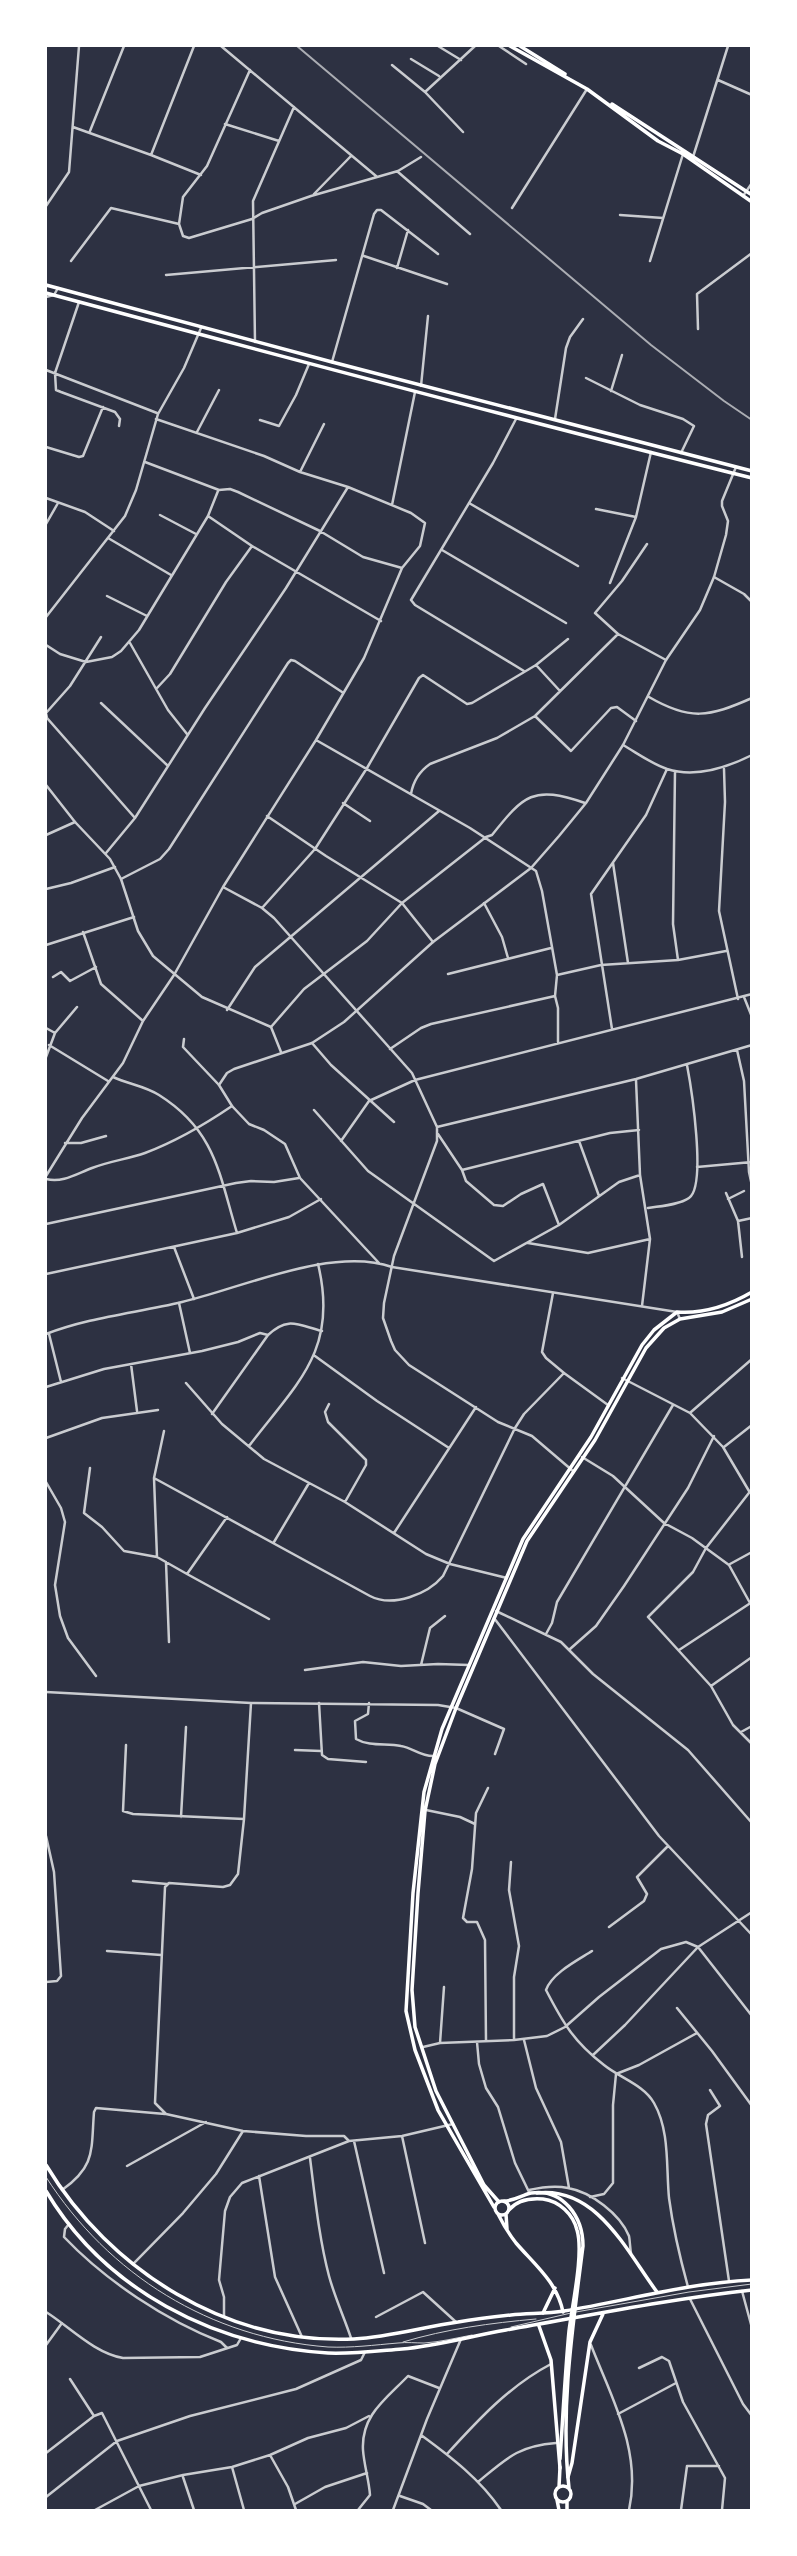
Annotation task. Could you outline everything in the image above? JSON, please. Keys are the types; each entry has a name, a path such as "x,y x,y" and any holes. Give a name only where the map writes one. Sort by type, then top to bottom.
{"main road":[{"path":"510,46 587,89 658,141 683,154 751,202"},
{"path":"520,46 751,195"},
{"path":"46,285 751,471"},
{"path":"46,295 79,301 415,392 751,478"},
{"path":"357,376 359,369"},
{"path":"400,388 402,381"},
{"path":"563,2312 555,2288 507,2231 445,2126 415,2050 407,2011 416,1855 428,1782 433,1756 494,1617 528,1530 581,1456 650,1334 677,1312 690,1313 721,1307 751,1292"},
{"path":"581,1456 608,1405 653,1338 680,1319 722,1312 751,1299"},
{"path":"494,1617 469,1665 428,1782 412,1981 413,2012 420,2048 436,2091 484,2185 502,2202 507,2212 507,2231"},
{"path":"46,2165 50,2179 62,2190 80,2215 133,2264 196,2306 224,2318 275,2333 352,2339 398,2335 456,2322 563,2312 688,2287 729,2281 751,2282"},
{"path":"46,2191 69,2224 93,2251 156,2301 188,2319 261,2344 328,2353 431,2346 751,2290"},
{"path":"494,2207 529,2192 537,2193 564,2202 580,2221 583,2246 571,2334 559,2487 555,2491 559,2511"},
{"path":"537,2193 554,2192 581,2202 606,2222 657,2292"},
{"path":"498,2214 507,2212 512,2205 533,2198 555,2203 568,2213 577,2229 579,2240 577,2288"},
{"path":"543,2314 555,2288"},
{"path":"568,2477 590,2342 603,2314"},
{"path":"539,2326 550,2352 560,2468"},
{"path":"567,2511 570,2496 567,2414 571,2334"},
{"path":"559,2487 569,2488"},
{"path":"557,2500 567,2501"}],"street":[{"path":"46,206 69,172 79,46"},
{"path":"90,131 124,46"},
{"path":"151,155 194,46"},
{"path":"221,46 376,176"},
{"path":"438,46 461,60"},
{"path":"425,92 439,76 475,46"},
{"path":"499,46 526,65"},
{"path":"693,157 728,46"},
{"path":"411,59 439,76"},
{"path":"392,65 425,92 464,132"},
{"path":"250,70 208,166 183,197 179,224 183,236 189,238 252,219 311,196 398,172 421,157"},
{"path":"718,80 751,95"},
{"path":"512,208 587,89"},
{"path":"255,341 252,219 254,198 294,107"},
{"path":"225,124 279,141"},
{"path":"73,127 90,131 201,175"},
{"path":"650,261 683,154"},
{"path":"311,196 352,155"},
{"path":"398,172 470,234"},
{"path":"743,196 751,183"},
{"path":"71,261 111,208 179,224"},
{"path":"332,362 377,210 381,210 409,230 438,254"},
{"path":"620,215 663,218"},
{"path":"397,268 409,230"},
{"path":"698,329 697,294 751,253"},
{"path":"364,256 447,284"},
{"path":"166,275 336,260"},
{"path":"54,295 58,288"},
{"path":"79,301 55,373 54,385 56,390 118,415 120,426"},
{"path":"421,386 428,316"},
{"path":"555,419 566,348 570,337 583,319"},
{"path":"46,617 114,531 132,503 156,419 180,375 201,327"},
{"path":"611,391 622,355"},
{"path":"260,420 280,425 309,364"},
{"path":"46,370 158,414"},
{"path":"586,378 640,405 683,419 694,426 681,453"},
{"path":"197,432 219,390"},
{"path":"392,505 415,392"},
{"path":"46,447 83,456 103,407"},
{"path":"517,416 411,600 524,671"},
{"path":"156,419 348,487 392,505 425,523 420,546 402,568 364,658 316,740 223,887 174,975 144,1021 123,1063 65,1143 46,1178 57,1181 73,1177 92,1168 150,1151 198,1129 232,1107"},
{"path":"300,472 324,424"},
{"path":"610,583 636,517 651,452"},
{"path":"144,462 219,490 230,489 238,492 320,531 363,557 402,568"},
{"path":"219,1085 227,1073 234,1069 312,1043 344,1022 433,942 531,867 586,803 623,745 666,660 701,610 721,556 728,521 722,501 736,467"},
{"path":"106,853 135,818 348,487"},
{"path":"46,645 60,654 86,662 112,657 130,643 208,516 219,490"},
{"path":"46,498 85,512 114,531"},
{"path":"46,524 58,503"},
{"path":"469,503 578,566"},
{"path":"596,509 636,517"},
{"path":"160,515 196,534"},
{"path":"208,516 252,547 381,621"},
{"path":"108,538 171,575"},
{"path":"647,544 595,613 618,634 666,660"},
{"path":"157,688 170,674 226,582 252,547"},
{"path":"441,549 566,623"},
{"path":"715,577 744,594 751,602"},
{"path":"107,596 147,616"},
{"path":"411,794 422,770 430,764 497,738 535,716 618,634"},
{"path":"101,637 70,686 46,713 47,718 135,818"},
{"path":"262,908 315,849 367,768 417,680 423,675 467,704 536,665 568,639"},
{"path":"130,643 168,710 188,735"},
{"path":"121,879 160,859 169,849 291,660 343,692"},
{"path":"536,665 561,692"},
{"path":"649,697 685,713 710,714 751,698"},
{"path":"101,703 167,765"},
{"path":"535,716 571,751 611,708 617,707 635,721"},
{"path":"316,740 486,837 536,872 557,975 555,996 558,1008 558,1042"},
{"path":"623,745 675,771 724,769 751,755"},
{"path":"612,1029 591,900 593,889 646,815 667,769"},
{"path":"724,769 724,824 718,896 726,951 738,999"},
{"path":"675,771 673,924 678,960"},
{"path":"46,785 106,853 115,867 144,945 174,975 202,997 271,1027 281,1052"},
{"path":"271,1027 287,1007 323,974 367,941 402,903 492,835 518,804 531,796 552,794 586,803"},
{"path":"343,803 370,821"},
{"path":"227,1010 250,973 439,811"},
{"path":"266,816 402,903 433,942"},
{"path":"46,835 75,821"},
{"path":"613,861 628,963"},
{"path":"46,889 115,867"},
{"path":"223,887 262,908 292,936 412,1073 438,1134 471,1188 499,1206 542,1184 559,1225"},
{"path":"484,903 502,937 508,958"},
{"path":"46,945 134,917"},
{"path":"83,932 101,984 144,1021"},
{"path":"447,974 551,948"},
{"path":"557,975 601,965 678,960 726,951"},
{"path":"53,977 61,972 70,981 96,967"},
{"path":"341,1142 369,1101 415,1080 751,994"},
{"path":"390,1049 431,1024 555,996"},
{"path":"744,997 751,1017"},
{"path":"46,1057 55,1033 77,1007"},
{"path":"46,1028 55,1033"},
{"path":"184,1039 183,1047 219,1085 232,1107 249,1124 285,1144 300,1178 379,1263"},
{"path":"312,1043 369,1101 394,1122"},
{"path":"49,1045 109,1081"},
{"path":"437,1127 636,1079 751,1045"},
{"path":"737,1051 744,1081 751,1186"},
{"path":"647,1208 667,1205 692,1196 694,1192 697,1167 695,1110 687,1065"},
{"path":"113,1077 158,1094 198,1129 220,1169 237,1233"},
{"path":"636,1079 640,1175 650,1239 642,1306"},
{"path":"314,1110 368,1171 494,1261 559,1225 619,1182 640,1175"},
{"path":"461,1170 579,1141 639,1130"},
{"path":"438,1134 401,1235 384,1303 383,1318 395,1350 409,1365 498,1422 532,1436 572,1469"},
{"path":"65,1143 81,1143 106,1136"},
{"path":"579,1141 599,1196"},
{"path":"697,1167 750,1162"},
{"path":"46,1224 251,1181 274,1182 300,1178"},
{"path":"728,1199 744,1191"},
{"path":"726,1193 738,1221 742,1257"},
{"path":"46,1274 237,1233 289,1217 321,1199"},
{"path":"738,1221 751,1218"},
{"path":"528,1243 588,1253 650,1239"},
{"path":"174,1247 194,1299"},
{"path":"61,1382 47,1333 93,1319 179,1303 318,1264 347,1261 379,1263 677,1312 680,1319"},
{"path":"249,1446 315,1356 322,1331 323,1281 318,1264"},
{"path":"553,1293 542,1352 546,1359 608,1405"},
{"path":"179,1303 190,1353"},
{"path":"212,1414 268,1335 280,1325 289,1323 322,1331"},
{"path":"46,1387 131,1364 238,1342 260,1333 268,1335"},
{"path":"315,1356 449,1448"},
{"path":"690,1413 751,1359"},
{"path":"131,1364 136,1411"},
{"path":"154,1478 378,1600 406,1597 431,1588 443,1576 515,1428 524,1414 564,1373"},
{"path":"624,1379 690,1413 723,1447 750,1490 706,1548 693,1572 648,1617 711,1686 733,1724 751,1744"},
{"path":"186,1383 212,1414 264,1459 345,1502 425,1554 450,1564 508,1579"},
{"path":"330,1404 325,1412 328,1422 363,1454 366,1460 366,1465 345,1502"},
{"path":"546,1634 557,1602 673,1405"},
{"path":"393,1534 476,1407"},
{"path":"46,1438 102,1418 136,1411 158,1410"},
{"path":"723,1447 751,1425"},
{"path":"158,1557 154,1478 164,1431"},
{"path":"569,1650 596,1626 688,1488 714,1436"},
{"path":"581,1456 626,1488 664,1523 729,1565 751,1603 679,1650"},
{"path":"90,1468 84,1513 102,1527 124,1551 158,1557 269,1619"},
{"path":"46,1482 61,1508 65,1522 55,1585 60,1616 68,1638 96,1676"},
{"path":"274,1542 309,1483"},
{"path":"187,1574 228,1517"},
{"path":"729,1565 751,1552"},
{"path":"166,1562 169,1642"},
{"path":"496,1611 546,1634 569,1650 593,1674 688,1749 751,1823"},
{"path":"421,1665 430,1628 445,1616"},
{"path":"494,1617 622,1790 668,1846 751,1935"},
{"path":"711,1686 751,1657"},
{"path":"304,1670 363,1662 401,1666 469,1665"},
{"path":"46,1692 251,1703 369,1703 454,1707 504,1729 495,1754"},
{"path":"133,1881 223,1887 230,1885 238,1874 251,1703"},
{"path":"318,1703 322,1755 328,1759 366,1762"},
{"path":"369,1703 368,1714 355,1721 356,1739 369,1744 401,1746 421,1755 433,1756"},
{"path":"741,1732 751,1726"},
{"path":"181,1817 186,1727"},
{"path":"126,1745 123,1811 133,1814 244,1819"},
{"path":"295,1750 321,1751"},
{"path":"486,2042 485,1940 480,1925 477,1922 467,1922 464,1918 472,1869 476,1813 488,1788"},
{"path":"426,1810 475,1824"},
{"path":"46,1836 55,1883 61,1976 57,1981 46,1982"},
{"path":"609,1927 644,1901 647,1894 637,1877 668,1846"},
{"path":"511,1862 509,1890 519,1946 514,1977 514,2040"},
{"path":"166,2115 155,2103 161,1955 167,1884"},
{"path":"593,2055 698,1947 751,1912"},
{"path":"420,2048 440,2043 524,2040 547,2036 565,2027 661,1949 686,1942 698,1947 751,2016"},
{"path":"107,1951 161,1955"},
{"path":"592,1951 571,1964 546,1987 565,2027 582,2047 616,2074 640,2087 656,2106 663,2127 669,2197 688,2287"},
{"path":"440,2043 444,1987"},
{"path":"677,2008 751,2106"},
{"path":"616,2074 639,2065 697,2033"},
{"path":"524,2040 536,2088 561,2141 569,2188"},
{"path":"477,2042 479,2064 486,2088 498,2107 515,2163 529,2192 542,2187 569,2188 590,2197 619,2221 629,2237 631,2253"},
{"path":"590,2197 604,2194 613,2183 613,2105 616,2074"},
{"path":"710,2090 720,2106 706,2119 729,2281"},
{"path":"62,2190 77,2180 90,2160 96,2108 166,2115 243,2130 306,2136 344,2136 349,2141"},
{"path":"127,2166 206,2122"},
{"path":"224,2318 219,2280 225,2211 230,2197 247,2179 310,2158 349,2141 402,2136 453,2124"},
{"path":"133,2264 183,2213 216,2174 243,2130"},
{"path":"402,2136 425,2243"},
{"path":"354,2141 384,2273"},
{"path":"310,2158 328,2274 352,2339"},
{"path":"259,2175 275,2277 302,2337"},
{"path":"69,2224 64,2237 89,2260 163,2314 227,2348"},
{"path":"743,2291 751,2328"},
{"path":"376,2317 423,2292 456,2322"},
{"path":"690,2299 751,2416"},
{"path":"46,2312 99,2350 123,2358 200,2357 237,2345 241,2338"},
{"path":"46,2345 62,2323"},
{"path":"393,2511 439,2388 461,2339"},
{"path":"590,2342 629,2439 633,2466 633,2490 629,2511"},
{"path":"46,2497 117,2441 190,2416 303,2387 361,2360 365,2352"},
{"path":"639,2368 662,2357 667,2358 682,2402 725,2478 722,2511"},
{"path":"447,2454 520,2382 551,2364"},
{"path":"95,2511 139,2487 232,2467 270,2455 308,2438 346,2428 369,2416 408,2376 439,2388"},
{"path":"70,2379 94,2416"},
{"path":"618,2414 676,2382"},
{"path":"46,2452 94,2416 102,2413 152,2511"},
{"path":"358,2511 370,2495 363,2440 369,2416"},
{"path":"421,2435 478,2482 501,2511"},
{"path":"478,2482 521,2450 533,2445 556,2443"},
{"path":"270,2455 296,2511"},
{"path":"681,2511 687,2466 719,2466"},
{"path":"232,2467 244,2511"},
{"path":"295,2504 324,2487 366,2473"},
{"path":"183,2476 194,2511"},
{"path":"400,2496 423,2504 431,2511"}],"lane":[{"path":"46,2177 91,2237 166,2297 205,2317 274,2340 360,2347 426,2343 491,2332 540,2319 751,2282"},
{"path":"401,2343 426,2335 498,2322 540,2319"}],"railway":[{"path":"297,46 651,345 752,420"}]}
